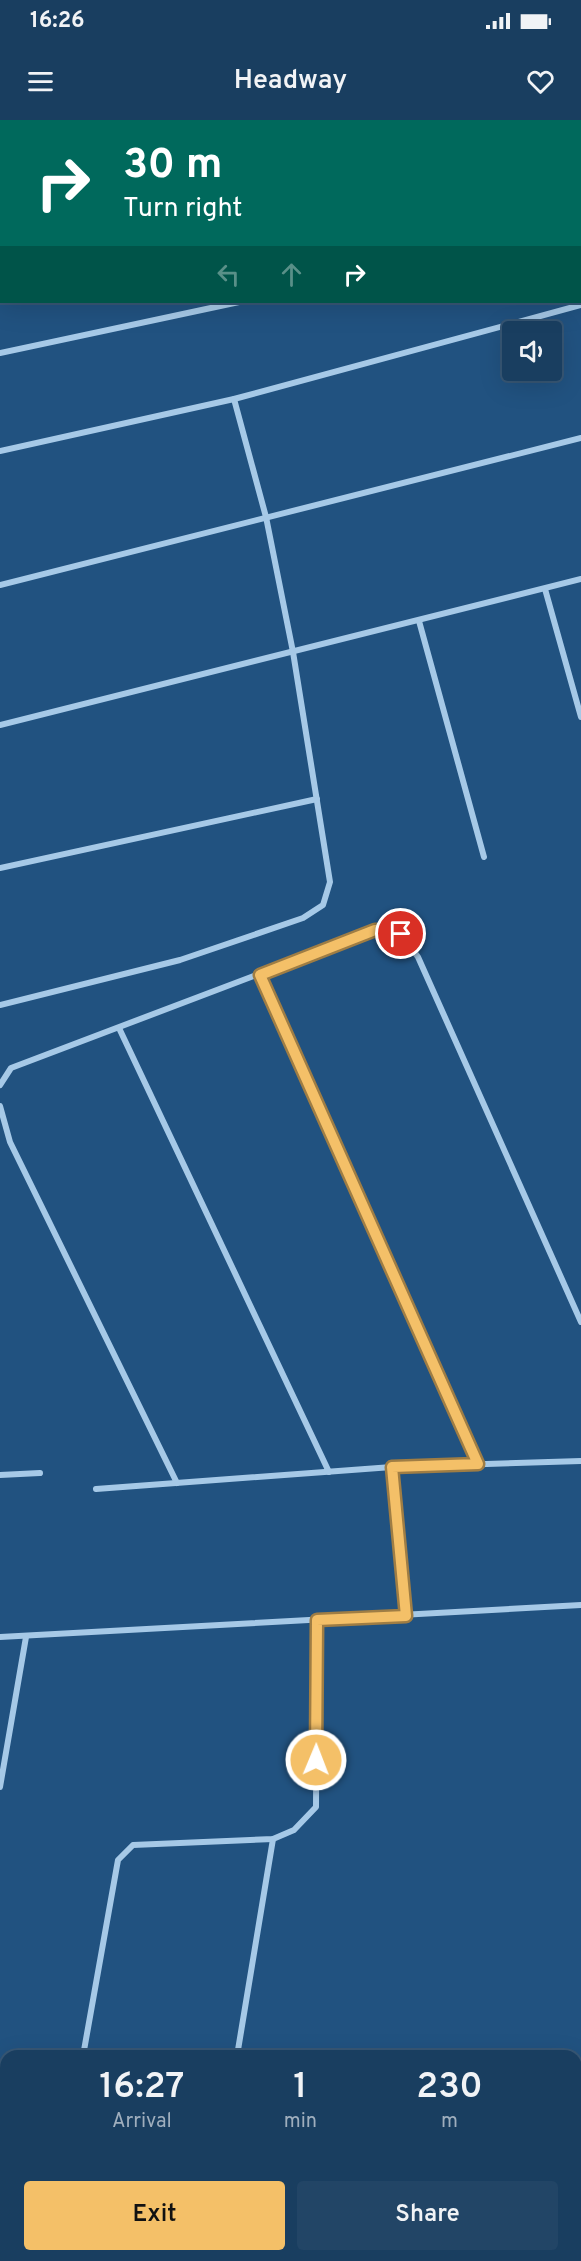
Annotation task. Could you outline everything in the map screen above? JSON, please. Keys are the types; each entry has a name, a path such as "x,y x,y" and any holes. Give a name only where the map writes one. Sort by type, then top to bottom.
{"street":[{"path":"0,353 235,303"},
{"path":"0,451 234,399 581,304"},
{"path":"0,1005 180,960 303,918 323,905 330,882 293,652 266,517 234,399"},
{"path":"0,585 581,438"},
{"path":"0,724 581,579"},
{"path":"545,589 581,717"},
{"path":"419,621 484,857"},
{"path":"0,868 316,799"},
{"path":"0,1085 12,1068 375,930 401,934 418,957 581,1322"},
{"path":"260,975 478,1464"},
{"path":"119,1028 329,1472"},
{"path":"0,1106 10,1142 177,1483"},
{"path":"96,1489 392,1467 581,1461"},
{"path":"392,1467 406,1616"},
{"path":"0,1475 40,1473"},
{"path":"0,1637 581,1605"},
{"path":"84,2050 118,1860 133,1845 273,1839 294,1830 316,1807 317,1620"},
{"path":"0,1786 26,1637"},
{"path":"238,2050 273,1839"}],"route":[{"path":"316,1760 317,1620 406,1616 392,1467 478,1464 260,975 375,930 401,934"}]}
